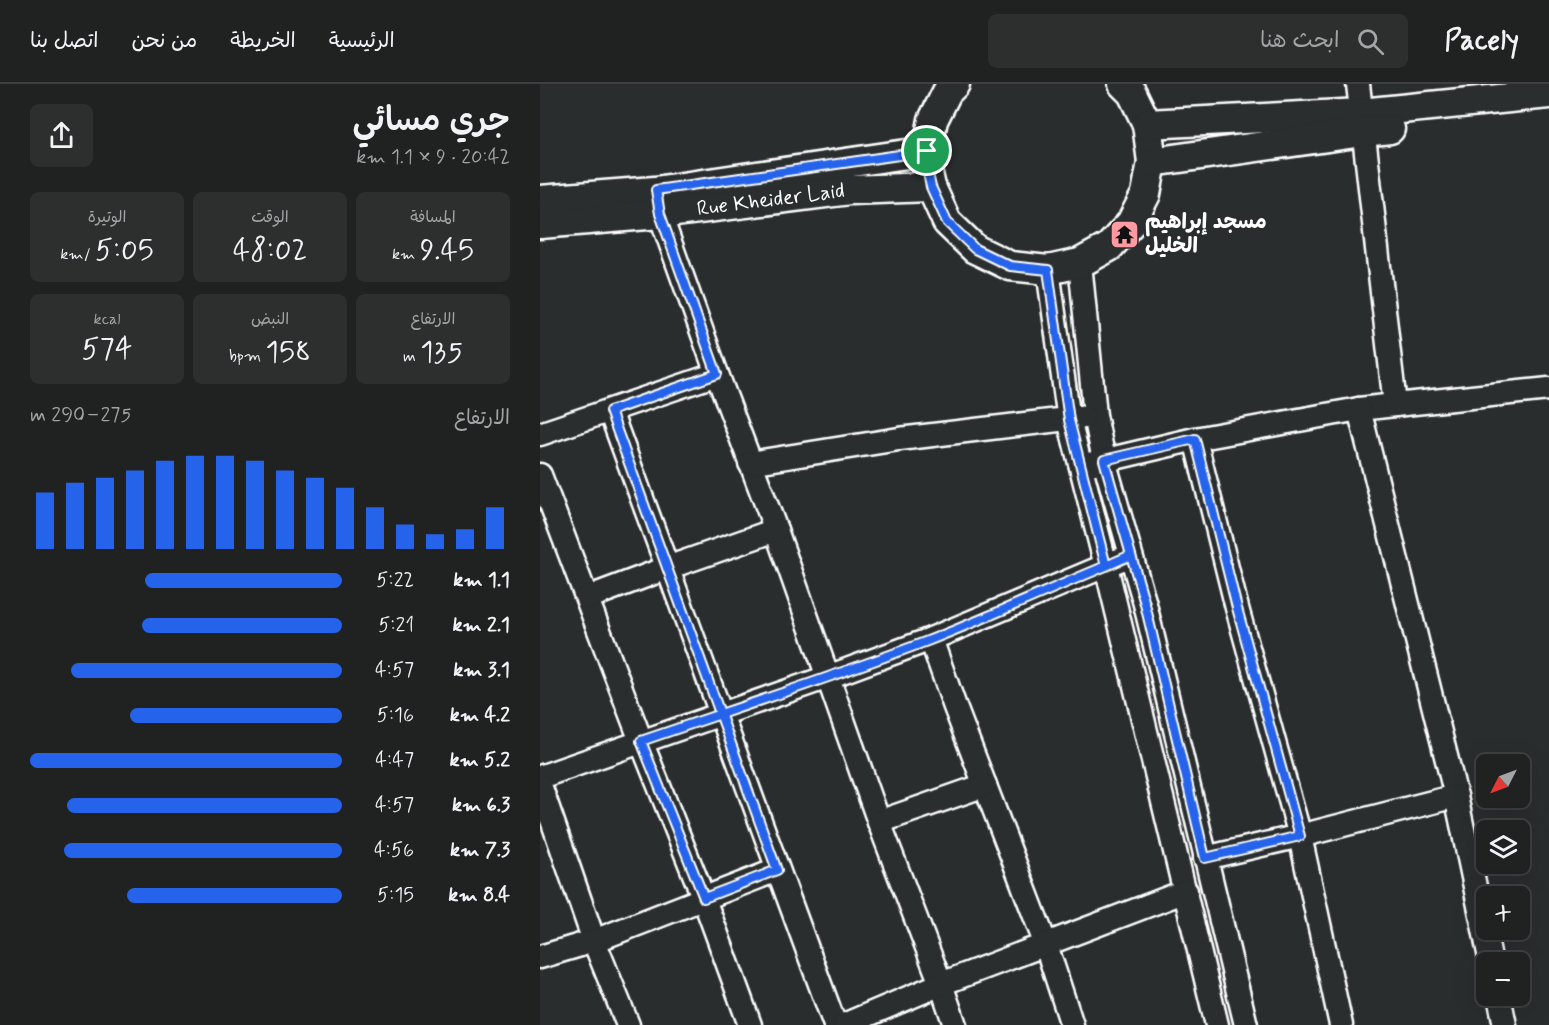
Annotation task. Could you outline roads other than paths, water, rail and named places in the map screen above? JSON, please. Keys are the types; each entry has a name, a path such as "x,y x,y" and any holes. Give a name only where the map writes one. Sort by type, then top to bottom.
{"street":[{"path":"955,84 948,92 933,120 927,151 927,169 931,187 947,222 975,249 1010,266 1048,270 1080,263 1108,247 1131,223 1146,194 1152,162 1146,124 1132,93 1123,84"},
{"path":"1359,84 1395,405"},
{"path":"1152,162 1362,122 1549,94"},
{"path":"1146,124 1362,122 1549,113"},
{"name":"Rue Kheider Laid","path":"540,224 927,151"},
{"name":"Rue Kheider Laid","path":"540,200 658,202 931,187"},
{"path":"658,202 717,374 776,530 879,822 955,1025"},
{"path":"1080,263 1095,415 1104,460 1145,604 1246,1025"},
{"path":"1048,270 1069,420 1217,1025"},
{"path":"540,434 717,374"},
{"path":"1081,466 1195,439 1359,410 1549,389"},
{"path":"1359,410 1456,796 1489,952"},
{"path":"610,411 835,1025"},
{"path":"750,464 899,439 1069,420 1095,415"},
{"path":"1195,439 1237,608 1300,836 1341,1025"},
{"path":"540,475 641,741 704,898 750,1025"},
{"path":"587,598 776,530"},
{"path":"540,777 931,639 1131,555"},
{"path":"931,639 1046,945 1072,1025"},
{"path":"540,785 594,941 628,1025"},
{"path":"879,822 985,785"},
{"path":"1205,858 1456,796"},
{"path":"540,957 594,941 777,870"},
{"path":"844,1025 941,984 1186,891"},
{"path":"1500,1006 1505,1025"}],"place":[{"name":"مسجد إبراهيم الخليل","path":"1124,234"}]}
